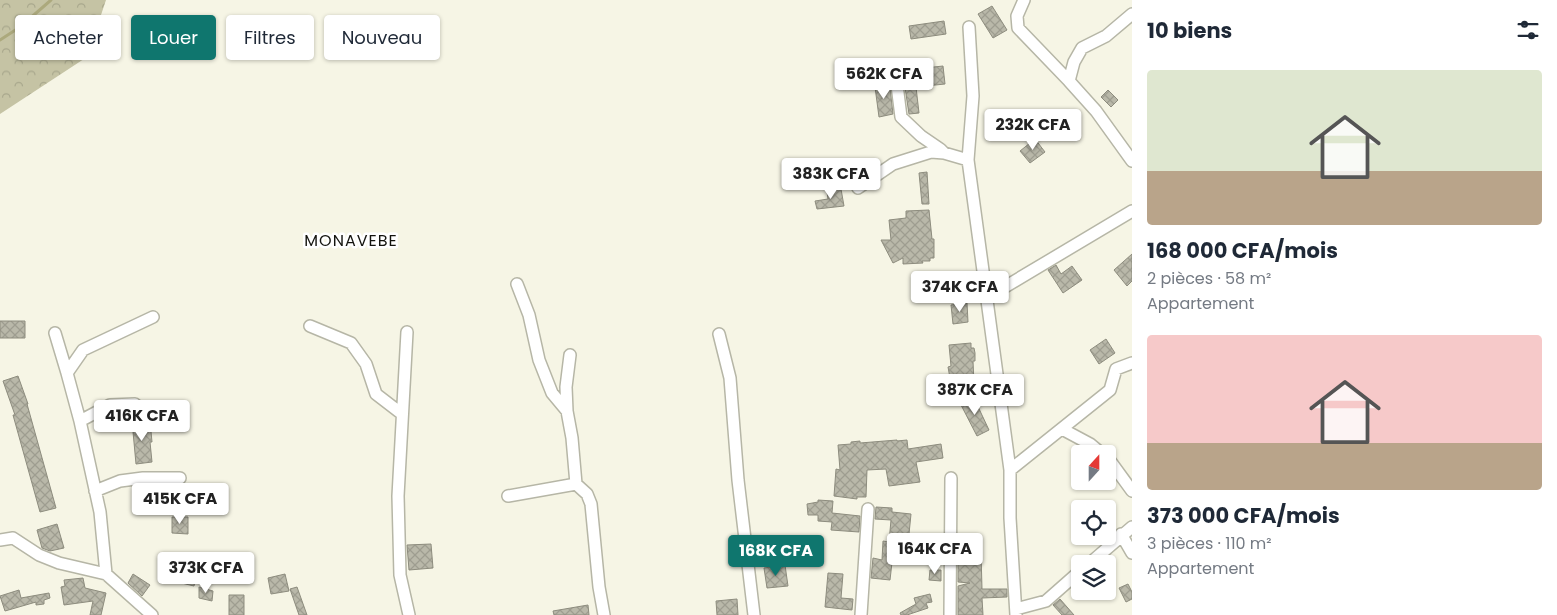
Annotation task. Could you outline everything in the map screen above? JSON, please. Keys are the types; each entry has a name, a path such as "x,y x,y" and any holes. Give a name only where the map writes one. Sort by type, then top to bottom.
{"street":[{"path":"1024,0 1017,16 1018,28 1096,111 1132,161"},
{"path":"1069,81 1074,62 1082,48 1106,36 1132,14"},
{"path":"970,27 973,96 968,160 1010,470 1010,518 1016,612 1046,601 1071,579"},
{"path":"896,77 901,117 921,136 944,153"},
{"path":"858,188 893,164 931,152 944,153 968,160"},
{"path":"988,297 1132,211"},
{"path":"517,284 529,315 539,360 552,393 567,410"},
{"path":"67,373 83,350 153,317"},
{"path":"310,326 351,343 366,364 376,394 402,414"},
{"path":"407,332 398,496 400,575 409,615"},
{"path":"55,333 80,421 100,512 106,574"},
{"path":"720,334 730,378 738,480 754,615"},
{"path":"570,355 566,387 567,410 572,438 576,484 587,494 591,504 599,587 604,615"},
{"path":"1010,470 1110,390 1116,369 1132,363"},
{"path":"80,421 110,405 135,404 146,416"},
{"path":"1062,429 1091,445"},
{"path":"1116,469 1132,490"},
{"path":"95,491 120,481 143,478 180,478"},
{"path":"950,615 951,478"},
{"path":"508,496 576,484"},
{"path":"861,615 868,509"},
{"path":"1098,555 1121,534 1132,527"},
{"path":"1121,534 1132,552"},
{"path":"0,540 13,538 39,555 59,563 106,574 152,615"}],"green space":[{"path":"0,0 106,0 101,15 15,15 15,60 82,60 0,114"}],"building":[{"path":"992,6 1007,30 993,38 978,14"},
{"path":"944,21 946,34 911,39 909,26"},
{"path":"943,66 945,84 916,87 919,113 909,114 903,74 925,72 925,68"},
{"path":"886,78 889,78 893,114 879,117 875,87 886,85"},
{"path":"1108,90 1118,100 1111,107 1101,97"},
{"path":"1035,139 1045,152 1030,163 1020,151"},
{"path":"927,172 929,204 922,204 919,173"},
{"path":"841,189 844,206 817,209 815,201 828,199 827,192"},
{"path":"929,210 932,239 934,239 934,258 930,258 930,261 922,261 923,263 903,264 903,258 893,263 881,240 891,240 889,220 906,218 906,211"},
{"path":"1132,254 1132,281 1127,286 1114,270"},
{"path":"1056,265 1061,274 1072,266 1082,280 1063,293 1048,270"},
{"path":"967,303 968,322 953,324 951,305"},
{"path":"0,321 25,321 25,338 0,338"},
{"path":"1106,339 1115,353 1099,364 1090,350"},
{"path":"971,343 971,348 974,348 975,353 975,361 973,361 974,384 951,391 947,378 950,378 948,367 951,366 949,345"},
{"path":"18,376 28,404 56,508 40,512 13,415 15,415 3,381"},
{"path":"973,396 989,430 977,436 960,403"},
{"path":"132,421 146,423 150,421 152,462 136,464"},
{"path":"907,440 908,449 941,444 943,458 916,462 920,482 889,486 886,469 867,470 866,497 857,497 857,499 834,496 836,469 840,470 838,445 860,441 860,443"},
{"path":"818,500 833,501 832,513 860,516 859,532 831,530 832,522 818,521 818,515 808,515 807,504 818,502"},
{"path":"876,507 892,508 892,512 911,514 908,544 917,545 916,557 893,554 890,580 871,578 873,558 882,560 883,541 889,542 891,520 875,519"},
{"path":"172,517 188,517 188,534 172,533"},
{"path":"57,524 64,548 50,551 42,548 37,530"},
{"path":"969,538 971,552 981,552 982,589 1007,589 1007,597 982,598 983,615 958,615 958,586 970,583 958,582 958,539"},
{"path":"431,544 433,568 409,570 407,545"},
{"path":"785,565 788,586 767,588 764,568"},
{"path":"163,569 196,577 194,586 161,578"},
{"path":"930,570 941,570 941,581 929,580"},
{"path":"828,573 843,574 841,598 853,599 852,610 825,607"},
{"path":"133,574 150,585 142,596 128,583"},
{"path":"285,574 289,591 271,594 268,578"},
{"path":"83,578 85,588 106,593 101,615 90,615 93,601 64,605 61,587 65,586 64,580"},
{"path":"1128,584 1132,592 1132,599 1126,602 1119,588"},
{"path":"199,587 213,591 212,601 199,598"},
{"path":"297,587 307,615 299,615 290,589"},
{"path":"19,590 21,598 49,593 50,598 44,600 44,604 36,605 36,602 5,611 0,596"},
{"path":"930,594 932,602 926,603 928,608 907,615 901,615 900,613 916,604 914,598"},
{"path":"229,595 244,595 244,615 229,615"},
{"path":"737,599 738,615 717,615 716,601"},
{"path":"1060,599 1074,615 1062,615 1053,605"},
{"path":"588,605 589,615 554,615 553,611"}],"waterway":[{"path":"0,40 20,27 51,0"}],"district":[{"name":"MONAVEBE","path":"351,240"}]}
